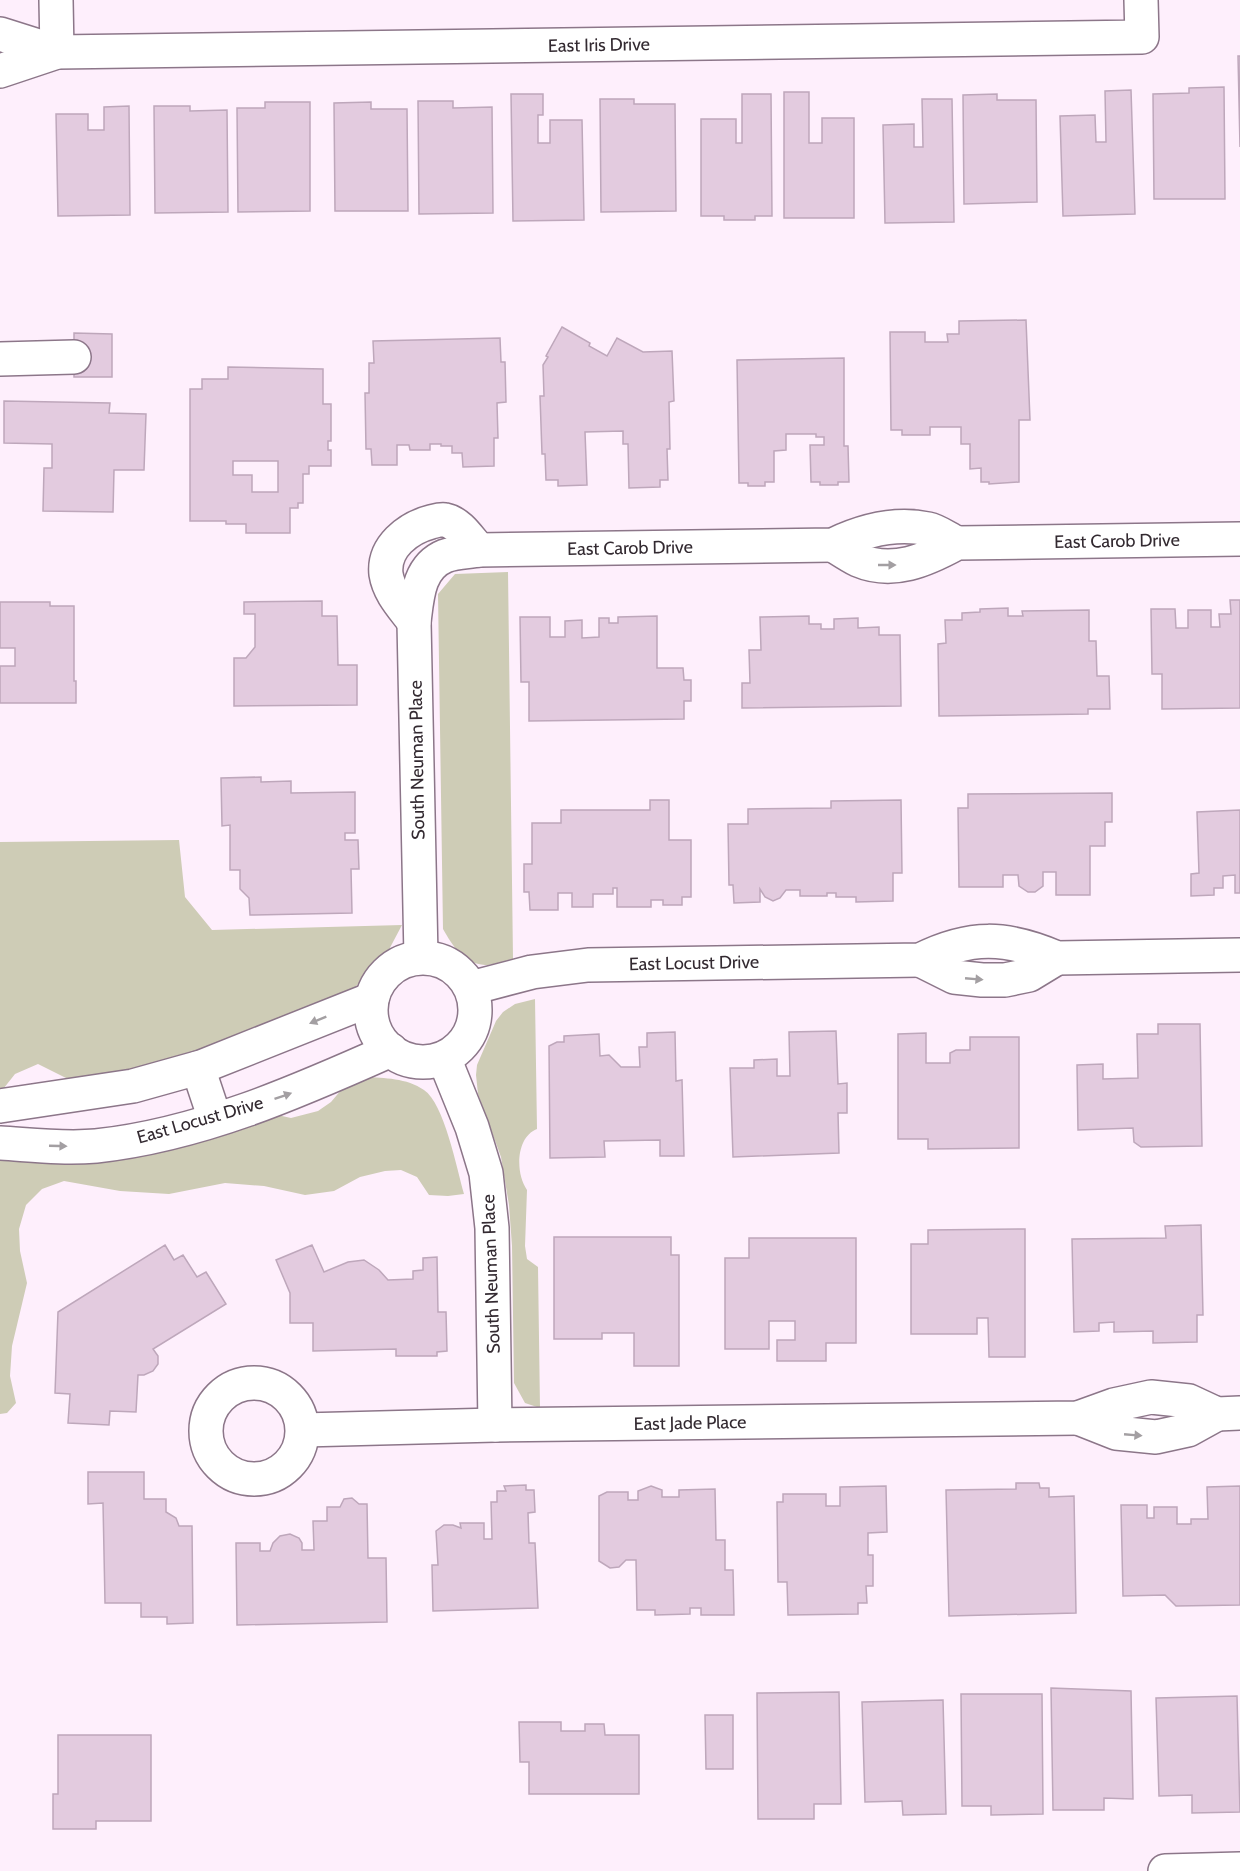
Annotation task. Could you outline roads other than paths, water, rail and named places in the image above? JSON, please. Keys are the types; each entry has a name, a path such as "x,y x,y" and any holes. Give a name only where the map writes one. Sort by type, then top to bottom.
{"street":[{"path":"56,0 57,52"},
{"name":"East Iris Drive","path":"0,71 57,52 1142,37 1141,0"},
{"name":"East Iris Drive","path":"0,34 57,52"},
{"path":"0,359 74,357"},
{"path":"414,622 391,590 386,572 388,555 399,538 423,524 443,519 458,526 479,550"},
{"name":"East Carob Drive","path":"430,566 445,555 479,550 833,545 856,534 877,529 907,527 929,529 957,543 1240,539"},
{"name":"South Neuman Place","path":"421,957 414,622 418,588 430,566"},
{"name":"East Locust Drive","path":"471,988 532,972 588,965 920,960 954,977 1005,980 1029,975 1057,958 1240,955"},
{"path":"421,957 436,959 451,965 463,975 471,988 476,1005 475,1021 469,1036 458,1049 444,1058 430,1062 416,1062 403,1058 380,1040 371,1013 372,999 378,983 389,970 404,961 421,957"},
{"path":"0,1106 92,1094 133,1086 198,1068 372,999"},
{"name":"East Locust Drive","path":"0,1143 62,1147 94,1146 147,1138 215,1119 303,1089 391,1050"},
{"name":"South Neuman Place","path":"444,1058 472,1127 486,1173 492,1228 495,1425"},
{"path":"198,1068 215,1119"},
{"path":"92,1094 94,1146"},
{"name":"East Jade Place","path":"303,1430 495,1425 1077,1418 1150,1397 1189,1401 1228,1413"},
{"path":"1165,1871 1240,1869"}]}
